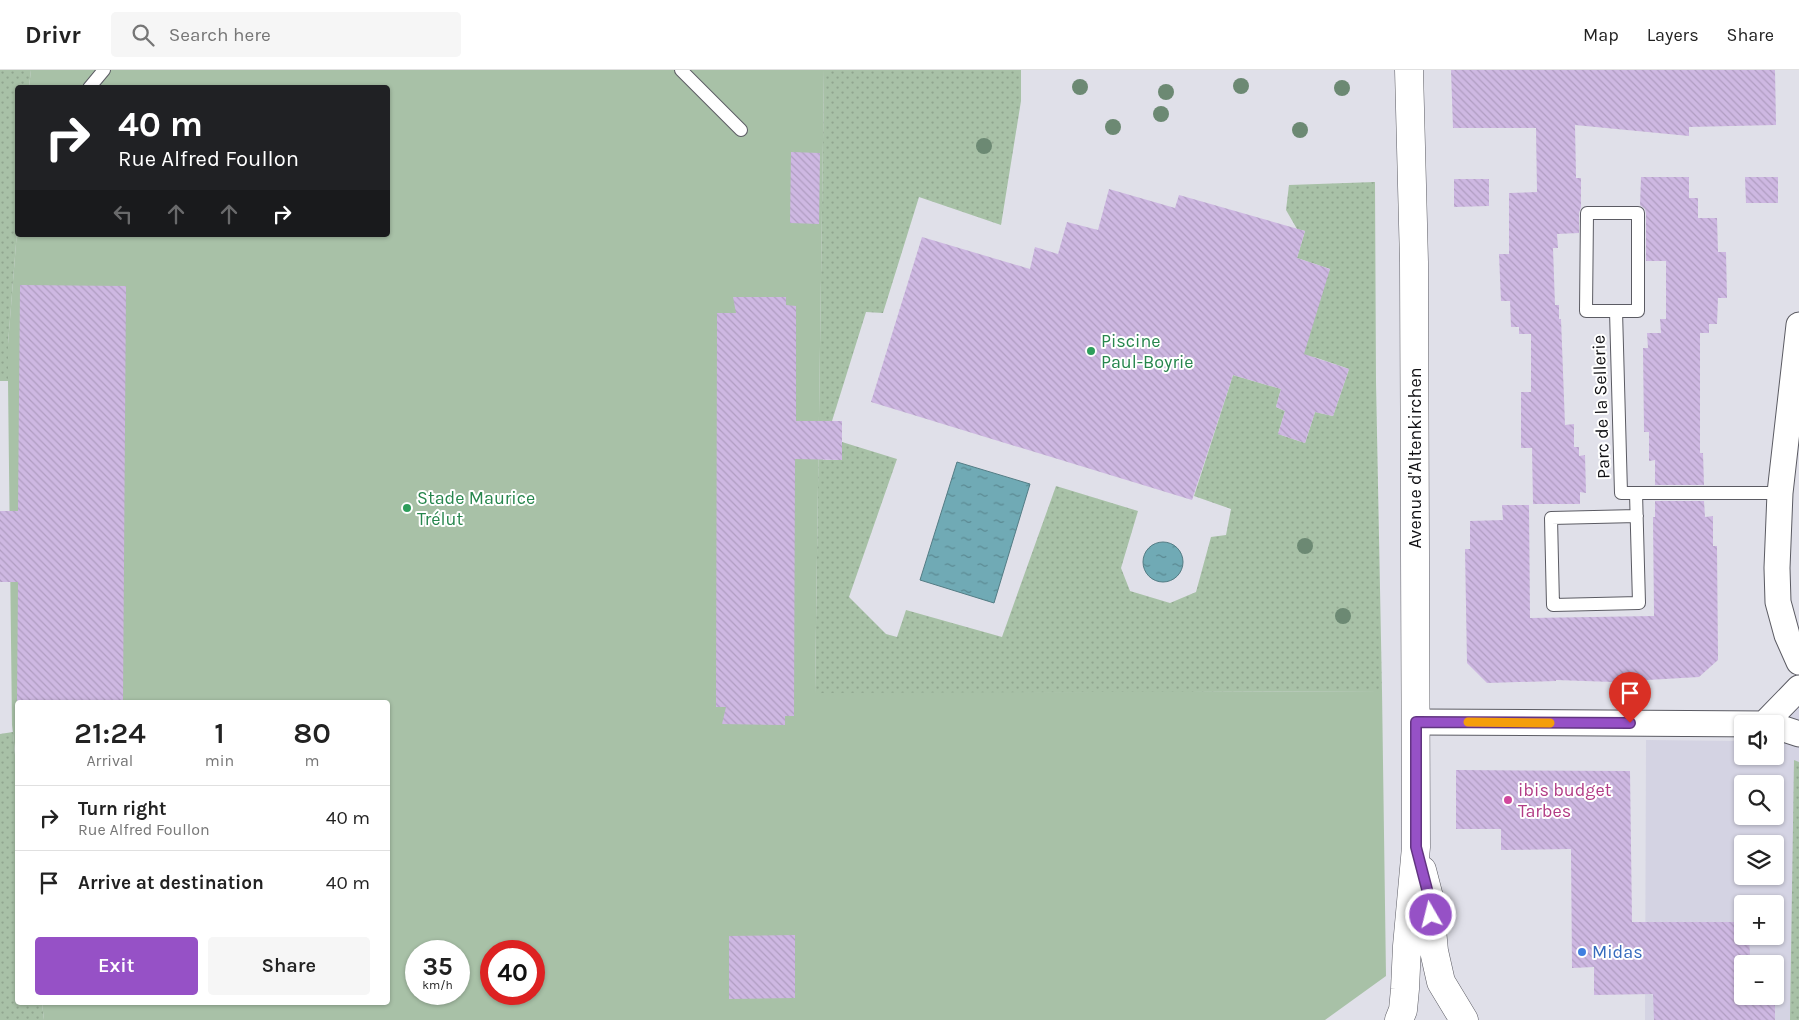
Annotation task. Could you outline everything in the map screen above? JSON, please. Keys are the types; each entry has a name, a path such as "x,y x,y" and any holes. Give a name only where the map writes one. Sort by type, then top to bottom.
{"street":[{"name":"Avenue d'Altenkirchen","path":"1399,1020 1403,1010 1416,847 1414,262 1409,70"},
{"path":"1799,325 1792,462 1780,493 1777,568 1778,602 1786,634 1799,662"},
{"path":"1774,715 1799,688"},
{"path":"1416,722 1734,723"},
{"path":"1784,729 1799,734"},
{"name":"Avenue d'Altenkirchen","path":"1416,847 1429,897 1434,951 1441,982 1464,1020"}],"lane":[{"path":"92,85 104,70"},
{"path":"681,70 741,130"},
{"name":"Parc de la Sellerie","path":"1586,213 1638,214 1638,311 1616,311 1586,311 1586,213"},
{"name":"Parc de la Sellerie","path":"1616,311 1621,493 1636,493"},
{"path":"1637,516 1551,518 1553,605 1639,603 1637,516 1636,493 1780,493"}],"shaded area":[{"path":"1799,695 1799,1020 1645,1020 1646,740 1734,741 1734,765 1784,765 1784,715 1782,715"}],"green space":[{"path":"0,70 31,70 29,85 15,85 15,237 17,237 8,344 8,381 0,381"},
{"name":"Stade Maurice Trélut","path":"31,70 824,70 815,693 1382,691 1386,976 1325,1020 44,1020 42,1005 390,1005 390,700 15,700 15,752 12,725 8,344 17,237 390,237 390,85 29,85"},
{"path":"824,70 1021,70 1021,101 1001,225 919,197 883,313 866,312 832,421 823,421 823,460 842,460 842,442 897,459 849,597 886,634 897,637 906,610 1002,637 1056,486 1138,511 1121,568 1130,591 1170,603 1196,592 1211,537 1226,535 1231,509 1194,496 1233,375 1281,389 1276,407 1285,411 1278,434 1305,443 1315,412 1333,416 1349,369 1314,357 1287,379 1330,269 1297,258 1305,231 1297,229 1286,210 1289,185 1375,182 1376,382 1382,691 815,694"},
{"path":"13,732 15,755 15,1005 42,1005 44,1020 0,1020 0,734"},
{"path":"1794,760 1799,762 1799,1020 1790,1020"}],"water":[{"path":"957,462 1030,484 994,603 920,580"},
{"path":"1167,542 1174,545 1180,551 1183,562 1182,570 1174,579 1167,582 1159,582 1152,579 1144,570 1143,558 1146,551 1155,543"}],"building":[{"path":"1451,70 1775,70 1776,125 1689,127 1689,136 1575,125 1576,178 1581,178 1579,233 1557,234 1558,248 1553,248 1555,305 1559,305 1559,319 1561,319 1565,425 1574,424 1574,447 1579,447 1579,456 1585,455 1586,493 1580,492 1580,504 1533,504 1532,448 1521,448 1521,392 1531,392 1531,334 1519,334 1519,327 1511,327 1510,301 1501,301 1499,254 1509,254 1509,193 1537,192 1536,128 1453,128"},
{"path":"791,152 820,153 819,224 790,223"},
{"path":"1641,177 1689,177 1689,198 1698,198 1698,218 1717,218 1718,252 1726,252 1727,298 1718,298 1717,324 1709,324 1709,333 1700,333 1700,453 1703,453 1704,485 1655,485 1655,460 1649,461 1649,432 1644,432 1643,348 1648,348 1647,333 1661,333 1660,319 1666,319 1666,261 1646,261 1646,213 1645,209 1640,205"},
{"path":"1745,177 1778,177 1778,203 1746,203"},
{"path":"1454,179 1489,179 1489,206 1454,207"},
{"name":"Piscine Paul-Boyrie","path":"1109,189 1175,208 1179,195 1305,231 1297,258 1330,269 1304,354 1349,369 1333,416 1315,412 1305,443 1278,434 1285,411 1276,407 1281,389 1233,375 1192,500 871,402 922,237 1030,269 1035,247 1058,254 1067,222 1098,230"},
{"path":"20,285 126,286 123,700 17,700 18,582 0,582 0,511 18,511"},
{"path":"733,297 786,297 786,305 796,306 796,421 842,421 842,460 795,459 794,716 785,716 785,725 722,724 726,707 716,707 717,313 736,313"},
{"path":"1655,501 1704,501 1705,517 1713,516 1713,546 1717,546 1718,660 1699,677 1613,682 1556,680 1487,683 1467,663 1465,549 1470,549 1470,521 1503,520 1502,505 1529,505 1530,618 1654,616 1653,517 1655,517"},
{"path":"1456,770 1630,771 1632,922 1734,922 1734,945 1749,945 1750,955 1734,955 1734,1005 1775,1005 1775,1020 1654,1020 1653,994 1594,995 1594,967 1572,968 1571,849 1501,850 1501,829 1456,829"},
{"path":"795,935 795,998 729,999 729,936"}],"slow traffic":[{"path":"1468,722 1550,723"}],"place":[{"name":"Piscine Paul-Boyrie","path":"1091,351"},
{"name":"Stade Maurice Trélut","path":"407,508"},
{"name":"ibis budget Tarbes","path":"1508,800"},
{"name":"Midas","path":"1582,952"}],"route":[{"path":"1431,915 1429,897 1416,847 1416,722 1630,723"}]}
